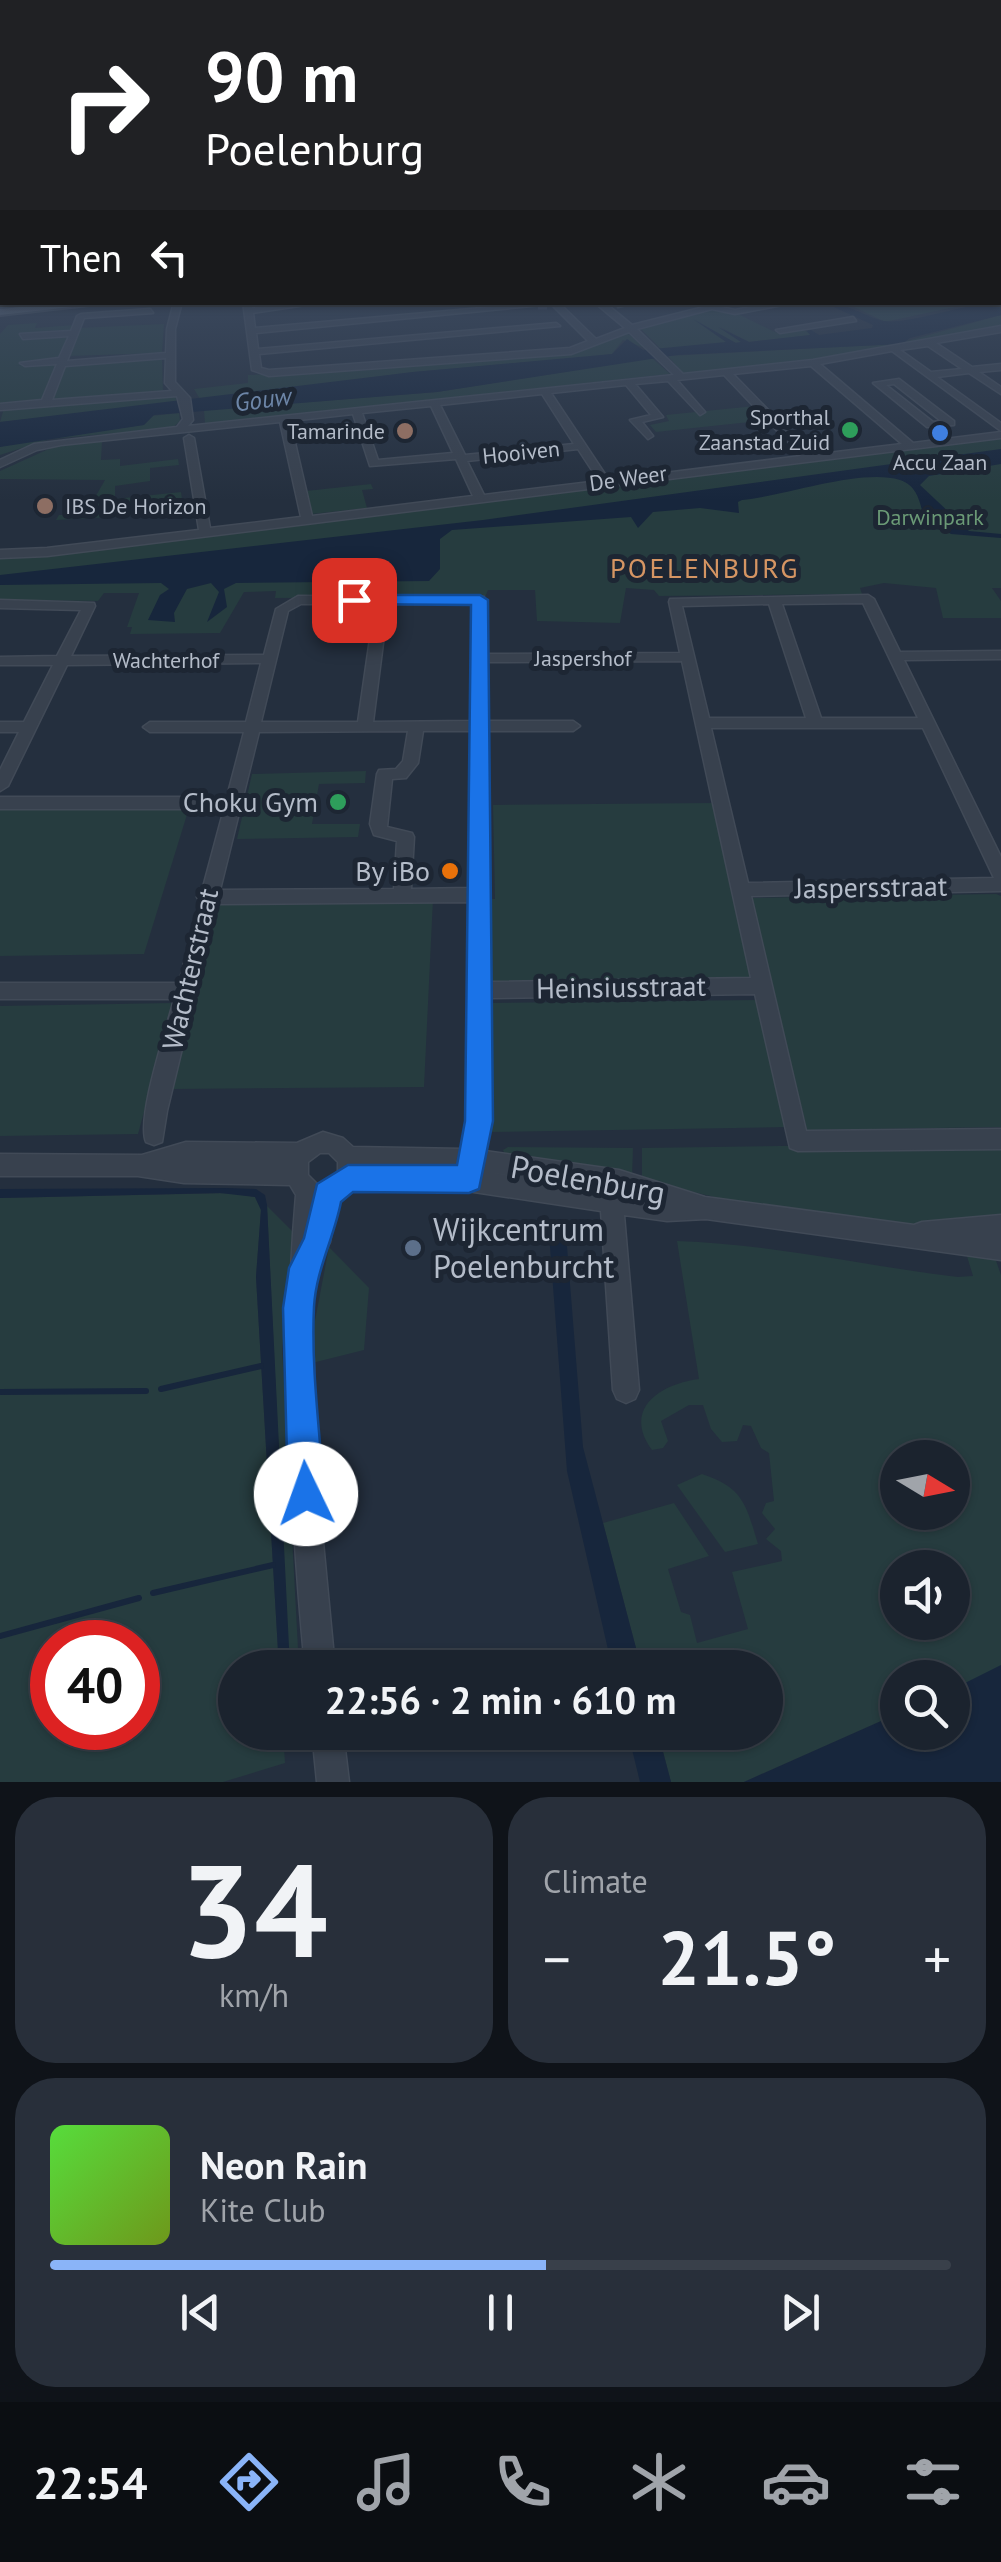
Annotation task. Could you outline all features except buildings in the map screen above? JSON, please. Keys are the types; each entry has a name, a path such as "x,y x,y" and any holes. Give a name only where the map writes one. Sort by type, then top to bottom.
{"street":[{"path":"23,336 39,334"},
{"path":"46,404 73,334"},
{"path":"173,334 170,385 181,396 205,532"},
{"path":"252,334 260,373 420,365 571,351 615,334"},
{"path":"413,334 420,365"},
{"path":"255,352 458,334"},
{"path":"581,334 595,342"},
{"path":"638,334 665,361 700,412"},
{"path":"0,464 47,444 813,363 974,334"},
{"path":"932,344 1001,393"},
{"path":"281,350 296,372"},
{"path":"895,350 1001,432"},
{"path":"24,363 171,355"},
{"path":"813,363 908,445"},
{"path":"929,375 1001,367"},
{"path":"726,372 803,453"},
{"path":"940,424 950,423 896,381 878,383 931,425 940,424 958,440"},
{"path":"629,383 658,417 635,420 648,436"},
{"path":"545,392 604,482"},
{"path":"962,400 1001,393"},
{"path":"0,407 181,396"},
{"path":"434,402 480,499"},
{"name":"Hooiven","path":"356,410 374,464 581,446"},
{"path":"284,418 307,520"},
{"name":"De Weer","path":"0,554 307,520 373,506 480,499 803,453 958,440 1001,432"},
{"path":"1001,874 868,599 675,602 798,1141 1001,1139"},
{"name":"Wachterstraat","path":"154,1136 156,1112 206,897 282,610 298,600 382,600"},
{"path":"365,724 382,600 480,600 479,1121 471,1170"},
{"path":"774,600 816,723"},
{"path":"0,604 87,603 0,786"},
{"path":"896,656 1001,655"},
{"name":"Wachterhof","path":"0,662 269,658"},
{"name":"Jaspershof","path":"479,658 688,658"},
{"path":"702,723 928,723"},
{"path":"402,896 406,837 380,830 378,824 386,774 400,774 410,764 416,726"},
{"path":"150,727 573,726"},
{"path":"0,727 29,727"},
{"path":"0,803 231,803"},
{"name":"Jaspersstraat","path":"741,890 1001,884"},
{"path":"206,897 480,895"},
{"name":"Heinsiusstraat","path":"479,990 763,986"},
{"path":"0,992 186,991"},
{"name":"Poelenburg","path":"308,1179 329,1142 348,1168 471,1170 611,1192 667,1210 706,1208 912,1235 959,1246 1001,1248"},
{"path":"0,1165 138,1165 184,1172 308,1179 348,1168"},
{"path":"308,1179 318,1242 304,1268 298,1308 309,1562 318,1650"},
{"path":"611,1192 626,1390"},
{"name":"Poelenburg","path":"912,1235 1001,1226"},
{"path":"330,1750 333,1782"}],"green space":[{"path":"0,334 60,334 23,338 69,336 59,360 14,366 59,362 44,400 0,404"},
{"path":"76,334 163,334 162,353 68,356"},
{"path":"624,334 650,350 623,340 612,354 413,372 201,401 194,389 248,383 248,375 369,370 568,353"},
{"path":"646,334 731,334 743,342 661,349"},
{"path":"734,334 812,335 749,342"},
{"path":"932,334 952,334 808,361 683,373 668,356 896,344"},
{"path":"652,358 670,374 205,424 204,410 437,392"},
{"path":"162,359 163,392 52,400 64,366"},
{"path":"175,396 177,403 0,422 4,408"},
{"path":"755,406 768,420 656,432 650,425 669,421 666,415"},
{"path":"179,413 180,421 172,428 50,439 0,455 0,447 11,443 143,425 151,416"},
{"name":"Darwinpark","path":"1001,437 1001,588 992,588 1001,601 1001,618 943,618 936,588 884,583 860,588 862,594 659,596 654,590 626,588 620,623 537,621 535,590 488,590 485,597 275,598 276,591 244,592 220,633 130,634 132,627 127,627 139,593 104,593 98,601 0,600 0,558"},
{"path":"102,441 101,460 120,459 120,466 178,459 179,465 150,468 150,481 115,486 115,499 181,492 182,499 149,503 149,515 56,520 59,515 85,515 105,480 0,479 0,471 53,447"},
{"path":"371,484 373,489 362,490 367,508 312,514 306,491"},
{"path":"366,771 365,783 319,784 312,824 360,824 358,837 237,839 252,774"},
{"path":"713,803 754,983 489,987 488,899 495,899 493,805"},
{"path":"189,808 144,954 0,956 0,809"},
{"path":"1001,896 1001,1127 807,1130 751,898"},
{"path":"433,899 424,1087 172,1089 217,902"},
{"path":"757,1000 787,1127 489,1132 489,1003"},
{"path":"174,1003 138,1134 0,1136 0,1006"},
{"path":"1001,1143 1001,1221 912,1225 736,1202 642,1180 642,1148"},
{"path":"633,1148 632,1178 506,1157 503,1150"},
{"path":"231,1193 255,1197 261,1210 256,1277 278,1650 218,1650 218,1750 284,1750 285,1763 223,1782 0,1782 0,1198"},
{"path":"267,1206 295,1234 282,1348 298,1650 288,1650"},
{"path":"677,1241 783,1251 958,1277 973,1276 966,1253 994,1255 1001,1275 1001,1669 970,1682 970,1660 880,1660 880,1722 744,1782 671,1782 663,1750 783,1750 783,1650 637,1650 603,1523 674,1503 709,1556 668,1569 681,1612 690,1615 697,1643 748,1629 732,1572 782,1561 781,1551 766,1539 775,1529 762,1513 766,1503 774,1501 769,1453 761,1448 751,1426 743,1425 737,1441 722,1442 711,1429 703,1405 689,1405 661,1421 668,1441 663,1448 652,1450 641,1422 643,1411 659,1393 699,1379"},
{"path":"329,1247 369,1288 364,1350 312,1363 313,1331"},
{"path":"702,1474 735,1492 758,1544 725,1552 677,1485"}],"water":[{"name":"Gouw","path":"715,334 736,343 741,342 729,334 749,342 819,335 925,334 902,344 677,355 437,392 154,415 144,425 0,447 0,422 413,372 612,354 627,339 643,350 726,342"},
{"path":"1001,449 1001,464 929,476 920,485 969,531 1001,534 1001,538 951,534 924,518 911,486 884,477 844,480 742,500 738,502 739,513 700,508 653,512 638,528 631,517 452,530 440,539 440,569 429,581 236,583 224,589 227,607 207,622 219,592 211,583 187,589 174,613 175,622 148,620 160,595 169,589 161,583 0,585 0,575 483,520"},
{"path":"227,1188 256,1189 265,1195 289,1650 278,1650 256,1277 261,1210 255,1197 220,1193 0,1198 0,1189"},
{"path":"548,1220 565,1221 583,1447 637,1650 608,1650 567,1471"},
{"path":"1001,1665 1001,1782 744,1782 880,1722 880,1750 970,1750 970,1680"},
{"path":"632,1750 663,1750 671,1782 640,1782"}],"waterway":[{"path":"161,1389 261,1366"},
{"path":"0,1392 146,1391"},
{"path":"153,1593 273,1565"},
{"path":"0,1636 139,1598"}],"place":[{"name":"Sporthal Zaanstad Zuid","path":"850,430"},
{"name":"Tamarinde","path":"405,431"},
{"name":"Accu Zaan","path":"940,433"},
{"name":"IBS De Horizon","path":"45,506"},
{"name":"Choku Gym","path":"338,802"},
{"name":"By iBo","path":"450,871"},
{"name":"Wijkcentrum Poelenburcht","path":"413,1248"}],"district":[{"name":"POELENBURG","path":"705,568"}],"route":[{"path":"306,1494 298,1308 304,1268 318,1242 328,1194 348,1178 469,1180 479,1121 480,600 354,600"}]}
